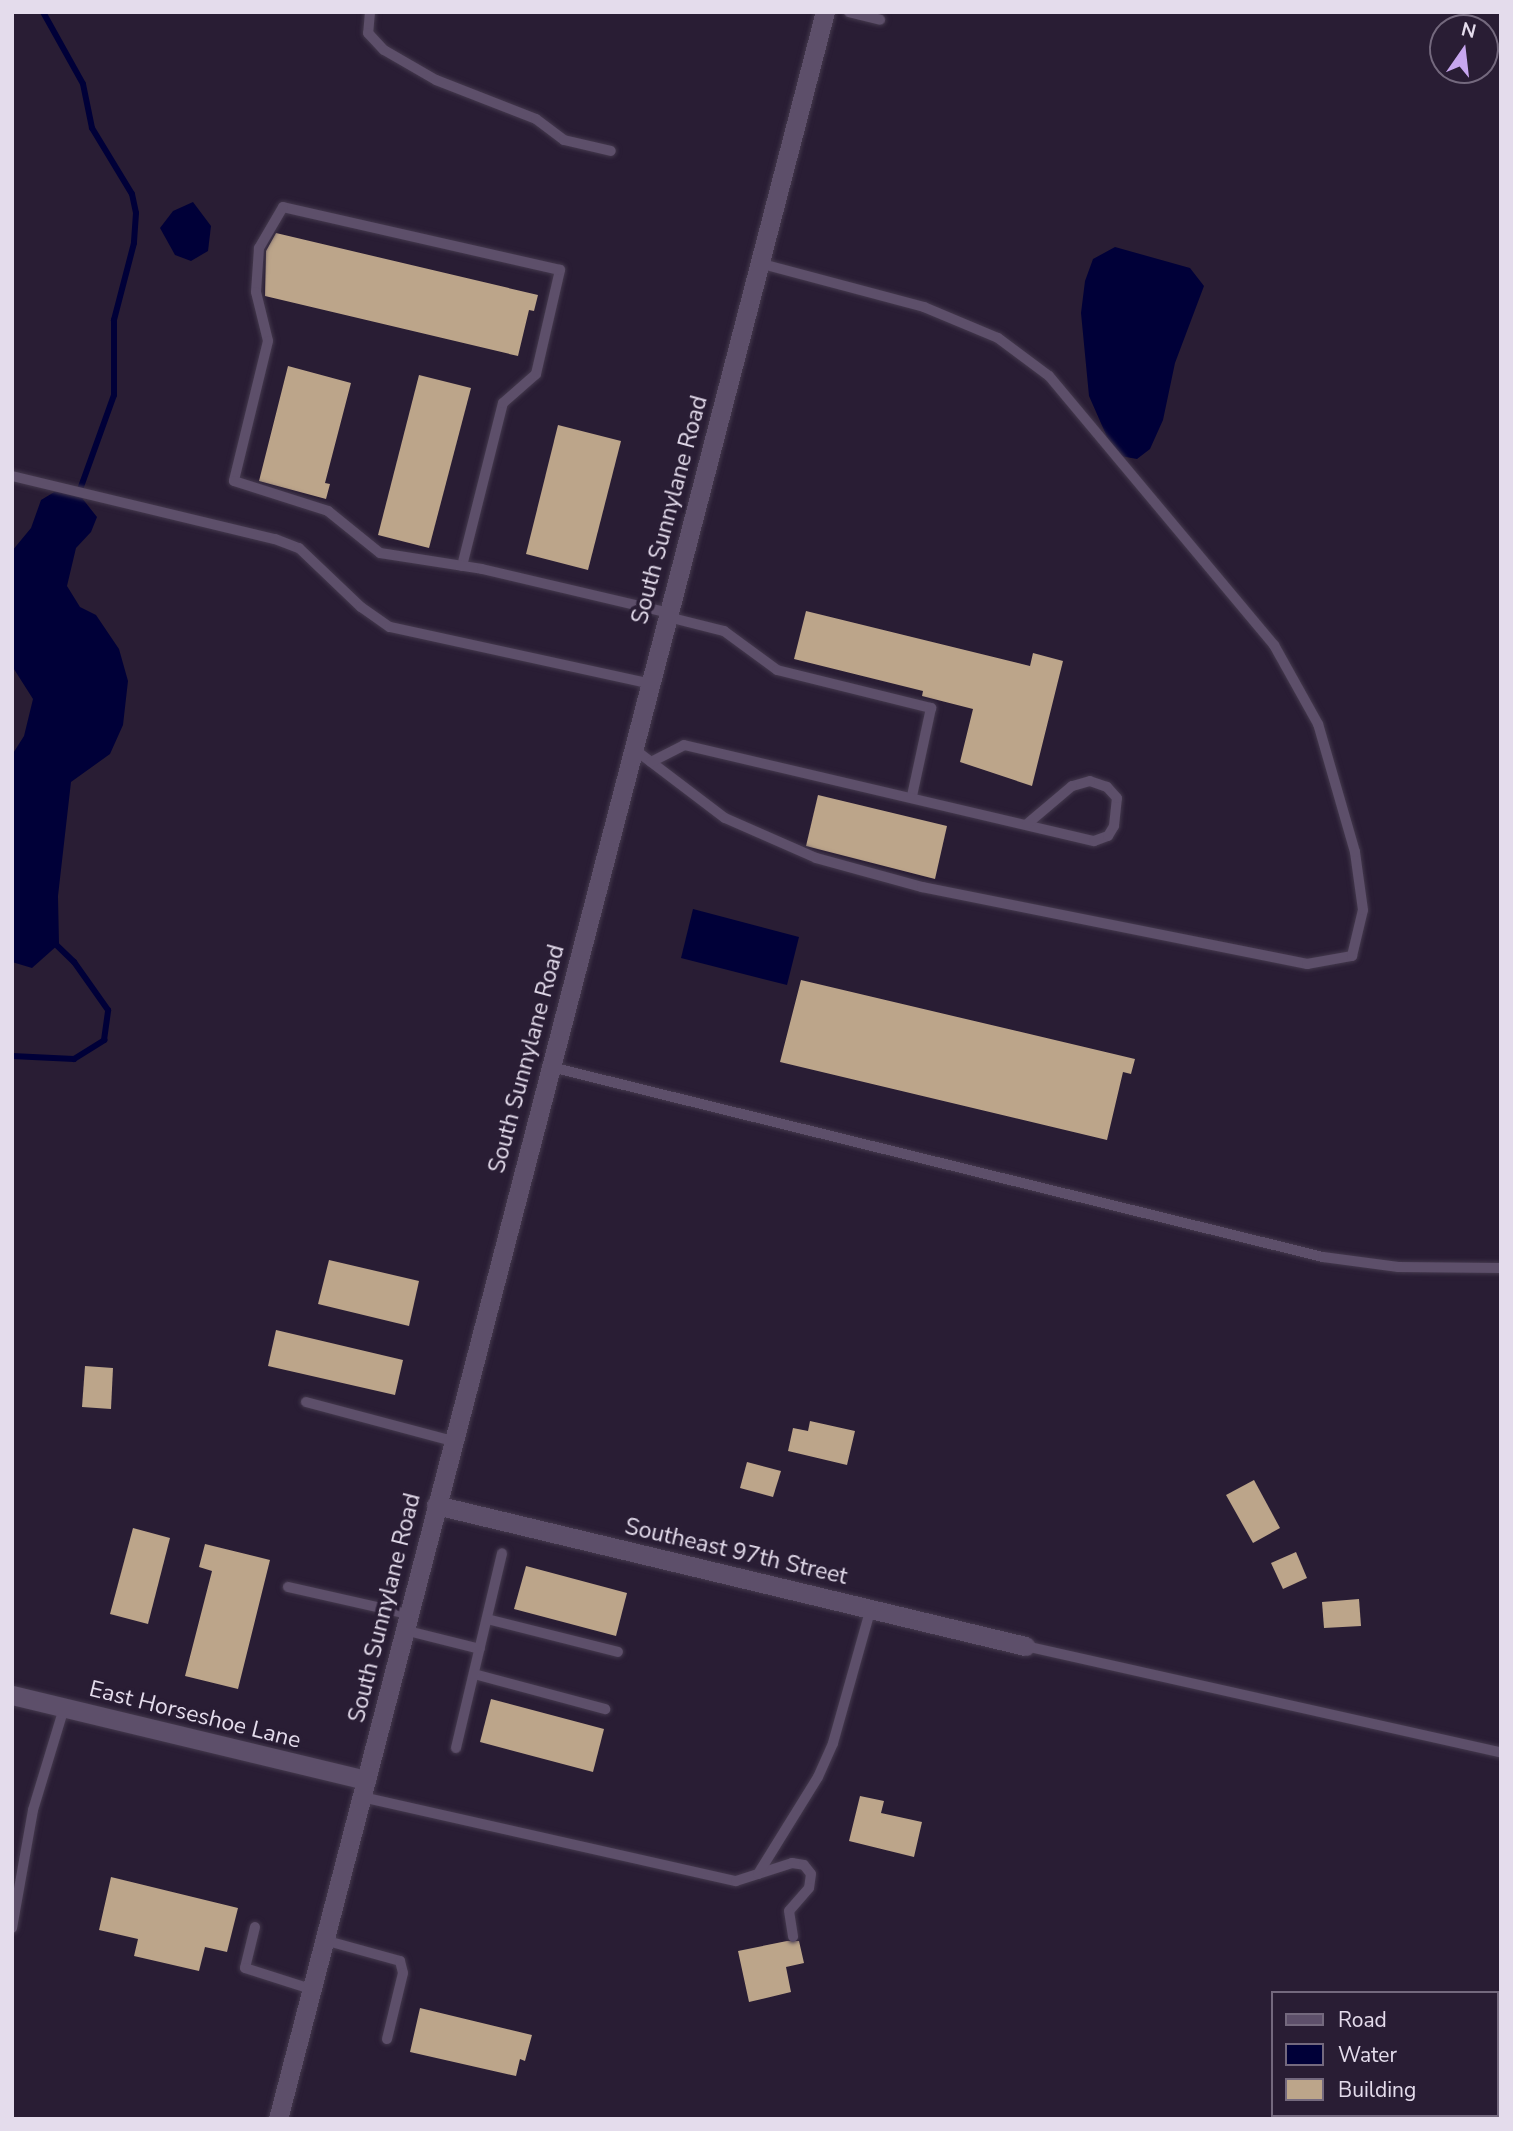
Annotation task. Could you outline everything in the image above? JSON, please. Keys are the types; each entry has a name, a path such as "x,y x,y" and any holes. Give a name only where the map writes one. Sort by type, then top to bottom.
{"street":[{"name":"South Sunnylane Road","path":"278,2119 825,12"},
{"name":"Southeast 97th Street","path":"436,1505 1025,1646"},
{"name":"East Horseshoe Lane","path":"12,1695 364,1788"}],"lane":[{"path":"370,12 368,33 384,50 436,79 536,119 564,139 611,151"},
{"path":"849,12 880,20"},
{"path":"462,566 503,403 536,374 560,270 283,207 259,248 256,292 268,341 234,481 327,511 380,553 462,566 669,615 724,631 777,670 932,708 912,796"},
{"path":"634,749 725,818 800,853 922,887 1307,964 1352,956 1363,909 1355,852 1318,724 1274,645 1049,376 998,338 924,307 759,263"},
{"path":"12,476 275,539 299,548 361,607 390,627 651,684"},
{"path":"651,762 684,745 912,796 1094,841 1108,836 1114,826 1117,798 1107,787 1090,781 1072,786 1027,824"},
{"path":"551,1067 1323,1258 1398,1267 1501,1268"},
{"path":"306,1402 453,1441"},
{"path":"456,1748 502,1553"},
{"path":"289,1587 406,1622 480,1648"},
{"path":"758,1874 818,1777 833,1744 871,1608"},
{"path":"487,1619 618,1652"},
{"path":"1025,1646 1501,1752"},
{"path":"474,1674 604,1709"},
{"path":"12,1928 33,1810 64,1708"},
{"path":"364,1788 736,1881 792,1863 804,1865 811,1874 801,1900 789,1911 793,1937"},
{"path":"255,1927 245,1968 311,1989"},
{"path":"324,1940 400,1961 403,1973 387,2039"}],"water":[{"path":"193,202 211,226 208,251 191,261 175,255 160,228 173,211"},
{"path":"1115,247 1190,268 1204,286 1175,363 1163,420 1150,449 1137,459 1115,455 1089,396 1081,313 1085,281 1093,259"},
{"path":"56,491 78,493 97,517 91,532 76,548 67,586 80,607 96,615 119,649 128,681 123,725 110,754 71,782 58,896 59,944 32,968 12,962 12,755 24,736 33,699 12,666 12,551 31,528 41,500"},
{"path":"693,909 799,937 787,985 681,958"}],"building":[{"path":"276,233 538,295 534,311 529,310 518,356 265,296 266,251"},
{"path":"288,366 351,383 325,483 330,484 326,499 259,481"},
{"path":"419,375 471,388 429,548 378,535"},
{"path":"558,425 621,441 588,570 526,554"},
{"path":"806,611 1030,666 1033,653 1063,661 1032,786 960,762 973,709 922,696 923,691 794,659"},
{"path":"818,795 947,826 935,879 806,846"},
{"path":"801,980 1135,1059 1131,1074 1123,1072 1107,1140 780,1062"},
{"path":"329,1260 419,1281 409,1326 318,1304"},
{"path":"276,1330 403,1360 395,1395 268,1366"},
{"path":"85,1366 113,1368 111,1409 82,1407"},
{"path":"810,1421 855,1431 847,1465 788,1451 793,1428 808,1431"},
{"path":"747,1462 781,1471 773,1497 740,1488"},
{"path":"1254,1480 1280,1528 1253,1543 1226,1495"},
{"path":"133,1528 170,1538 148,1624 110,1614"},
{"path":"205,1544 270,1560 238,1689 185,1676 212,1571 199,1567"},
{"path":"1296,1552 1307,1578 1283,1589 1271,1563"},
{"path":"526,1566 627,1593 616,1636 514,1609"},
{"path":"1359,1599 1361,1626 1324,1628 1322,1602"},
{"path":"491,1699 604,1729 593,1772 480,1742"},
{"path":"860,1796 884,1801 881,1813 922,1822 914,1857 849,1841"},
{"path":"111,1877 238,1908 227,1952 205,1947 199,1971 134,1956 138,1939 99,1930"},
{"path":"799,1941 804,1963 786,1967 791,1992 749,2002 738,1951"},
{"path":"420,2008 532,2035 525,2061 520,2059 516,2076 410,2052"}],"waterway":[{"path":"43,12 83,84 92,128 132,194 136,213 134,243 114,320 114,395 78,495"},
{"path":"12,1056 74,1059 104,1040 108,1010 74,962 52,941"}]}
